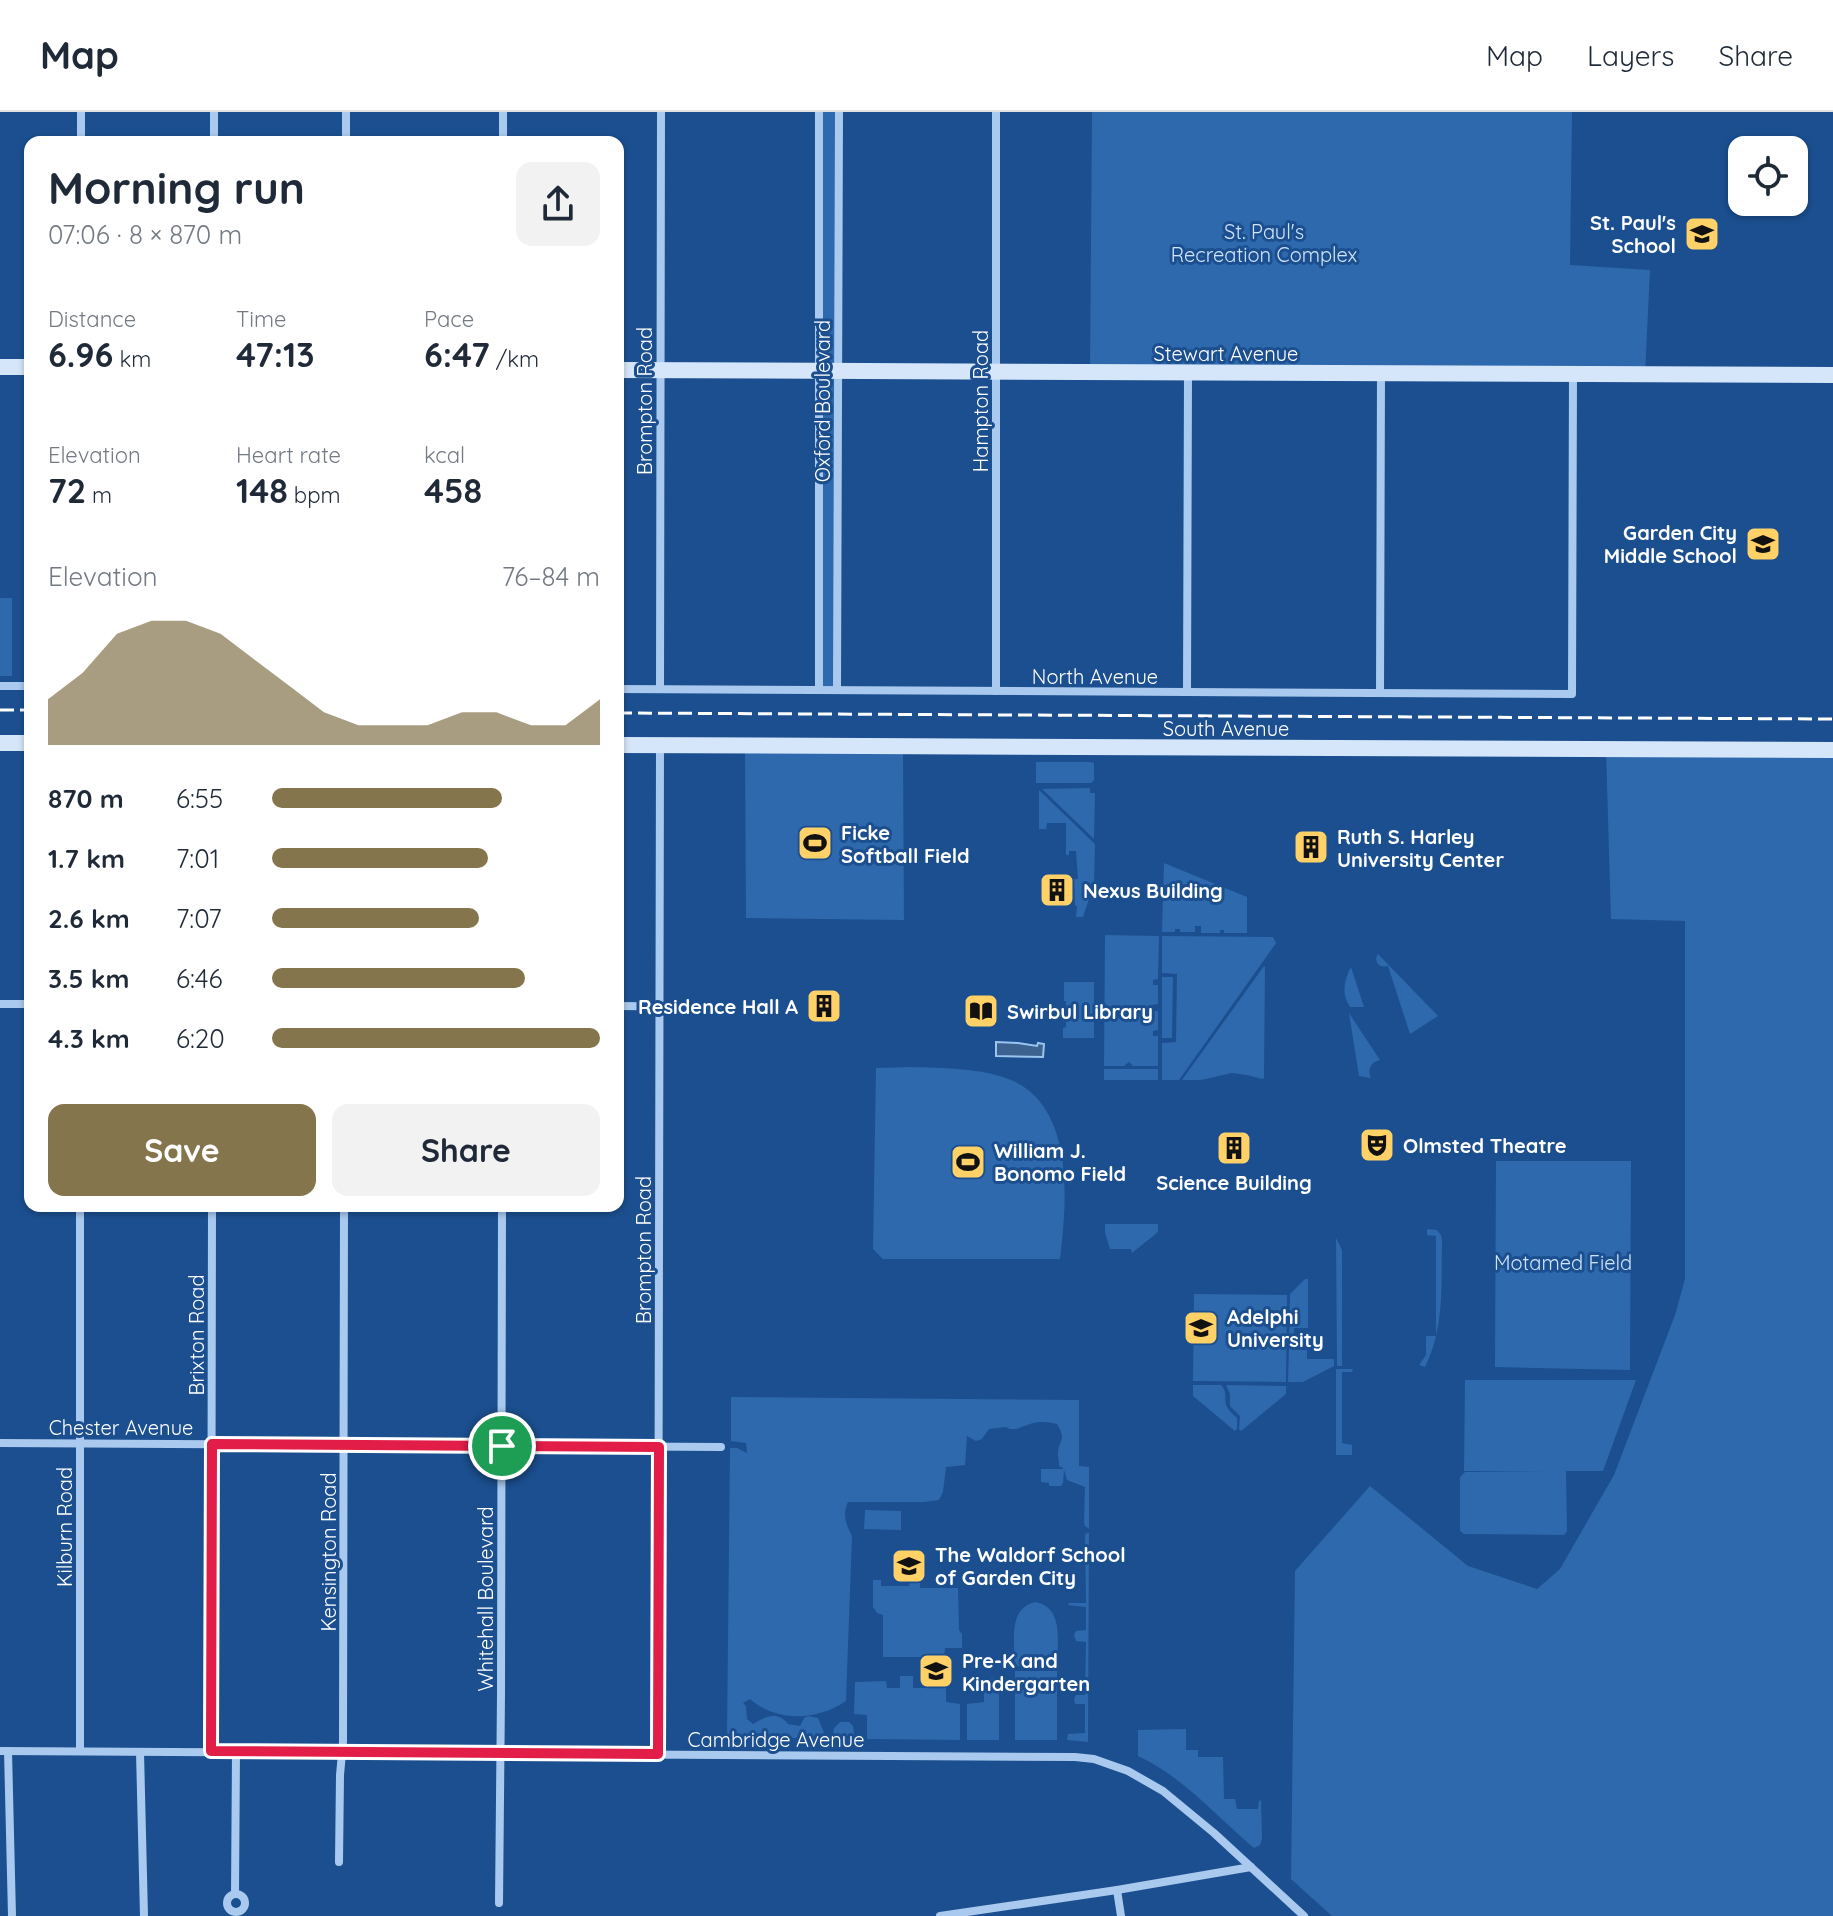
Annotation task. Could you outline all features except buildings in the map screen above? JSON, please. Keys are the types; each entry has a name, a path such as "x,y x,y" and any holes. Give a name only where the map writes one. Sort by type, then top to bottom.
{"main road":[{"path":"0,367 24,367"},
{"name":"Stewart Avenue","path":"624,370 1833,375"},
{"path":"0,743 24,743"},
{"name":"South Avenue","path":"624,745 1833,750"}],"street":[{"path":"81,112 81,136"},
{"path":"214,112 214,136"},
{"path":"346,112 346,136"},
{"path":"503,112 503,136"},
{"name":"Brompton Road","path":"660,689 661,112"},
{"name":"Oxford Boulevard","path":"819,112 819,690"},
{"name":"Oxford Boulevard","path":"837,690 839,112"},
{"name":"Hampton Road","path":"996,112 996,691"},
{"path":"819,209 838,210"},
{"path":"1187,692 1188,372"},
{"path":"1380,693 1381,373"},
{"name":"North Avenue","path":"624,689 1572,694 1573,374"},
{"path":"819,536 838,536"},
{"path":"0,686 24,686"},
{"name":"Brompton Road","path":"658,1754 660,745"},
{"path":"0,1004 24,1004"},
{"path":"624,1006 724,1007"},
{"name":"Kilburn Road","path":"80,1212 80,1751"},
{"name":"Brixton Road","path":"211,1751 212,1212"},
{"name":"Kensington Road","path":"339,1862 344,1212"},
{"name":"Whitehall Boulevard","path":"499,1903 502,1212"},
{"name":"Chester Avenue","path":"0,1443 721,1447"},
{"path":"4,1751 12,1916"},
{"name":"Cambridge Avenue","path":"4,1751 1064,1756 1094,1759 1128,1771 1163,1791 1214,1833 1304,1916"},
{"path":"235,1894 236,1751"},
{"path":"140,1752 144,1916"},
{"path":"940,1916 987,1913 1251,1867"},
{"path":"1117,1890 1121,1916"}],"green space":[{"path":"821,112 837,112 836,688 820,689"},
{"name":"St. Paul's Recreation Complex","path":"1092,112 1572,112 1570,265 1650,270 1645,375 1090,372"},
{"path":"0,598 12,598 12,676 0,676"},
{"path":"1606,749 1833,753 1833,1916 1332,1916 1291,1879 1295,1571 1370,1486 1468,1566 1537,1589 1560,1569 1614,1475 1675,1315 1685,1279 1685,921 1611,919"},
{"path":"745,753 903,753 904,920 746,918"},
{"path":"1036,762 1094,763 1094,780 1091,783 1036,783"},
{"path":"1090,788 1090,793 1095,793 1094,839 1042,789"},
{"path":"1039,790 1095,844 1094,884 1083,917 1076,917 1076,851 1069,851 1066,855 1066,823 1047,823 1046,829 1039,829"},
{"path":"1164,863 1247,897 1247,933 1224,933 1220,930 1220,933 1201,933 1201,926 1195,926 1195,932 1175,929 1175,932 1162,932"},
{"path":"1105,935 1159,936 1158,979 1153,980 1153,985 1158,985 1158,1004 1152,1005 1152,1011 1158,1011 1158,1030 1153,1031 1153,1036 1158,1036 1158,1066 1133,1066 1129,1062 1124,1066 1104,1066"},
{"path":"1162,936 1273,937 1276,943 1179,1080 1162,1080 1162,1043 1176,1042 1177,974 1162,973"},
{"path":"1378,954 1438,1016 1410,1034 1388,966 1379,965"},
{"path":"1264,966 1264,1078 1232,1073 1201,1080 1182,1080"},
{"path":"1351,967 1364,1007 1350,1007 1345,997 1345,982"},
{"path":"1162,977 1173,977 1172,1038 1162,1038"},
{"path":"1064,982 1094,982 1094,1038 1063,1038 1063,1028 1066,1027 1066,1022 1063,1022 1066,1006"},
{"path":"1349,1013 1380,1060 1371,1066 1371,1078 1359,1076"},
{"name":"William J. Bonomo Field","path":"876,1068 962,1069 1000,1076 1032,1093 1047,1111 1062,1158 1064,1211 1060,1259 883,1259 873,1249"},
{"path":"1104,1069 1158,1069 1158,1080 1104,1080"},
{"name":"Motamed Field","path":"1496,1161 1631,1161 1630,1370 1495,1367"},
{"path":"1105,1224 1158,1224 1158,1232 1132,1253 1131,1249 1110,1249"},
{"path":"1427,1229 1437,1230 1442,1240 1441,1305 1436,1336 1436,1236 1427,1235"},
{"path":"1336,1238 1342,1250 1342,1366 1337,1366"},
{"path":"1308,1279 1308,1328 1294,1328 1294,1345 1289,1345 1290,1294"},
{"path":"1194,1294 1287,1295 1286,1382 1193,1381"},
{"path":"1426,1336 1436,1336 1425,1367 1419,1365 1426,1355"},
{"path":"1289,1348 1307,1350 1307,1359 1334,1359 1334,1366 1303,1382 1288,1382"},
{"path":"1336,1369 1353,1369 1352,1372 1342,1372 1342,1443 1352,1445 1352,1455 1336,1455"},
{"path":"1465,1380 1636,1380 1603,1471 1566,1471 1567,1531 1564,1535 1464,1534 1460,1531 1460,1477 1465,1472 1547,1471 1464,1471"},
{"path":"1193,1385 1221,1385 1227,1407 1237,1418 1235,1431 1193,1396"},
{"path":"1226,1385 1286,1386 1286,1394 1241,1431 1240,1416 1230,1406"},
{"path":"731,1397 1079,1400 1079,1466 1089,1467 1089,1529 1084,1522 1085,1487 1067,1480 1064,1470 1061,1486 1041,1482 1041,1469 1064,1469 1059,1466 1058,1455 1062,1434 1057,1424 1047,1422 1015,1429 989,1429 982,1439 976,1441 967,1436 965,1465 946,1467 939,1500 848,1502 845,1511 852,1536 846,1701 822,1712 797,1716 772,1712 750,1699 743,1703 747,1719 753,1724 776,1716 788,1724 800,1726 808,1716 818,1718 825,1735 833,1735 834,1728 840,1722 849,1722 853,1726 855,1739 727,1737 730,1448 747,1453 746,1443 731,1441"},
{"path":"865,1510 901,1511 901,1530 864,1529"},
{"path":"1087,1533 1088,1742 1067,1740 1068,1734 1085,1733 1085,1704 1075,1704 1074,1699 1076,1695 1085,1695 1086,1642 1076,1641 1074,1635 1076,1631 1086,1630 1086,1607 1068,1605 1086,1603"},
{"path":"873,1580 881,1580 881,1586 909,1586 910,1582 920,1582 920,1588 958,1588 962,1648 945,1648 944,1657 883,1657 883,1615 873,1607"},
{"path":"1035,1602 1045,1605 1055,1619 1057,1667 1015,1666 1016,1619 1026,1606"},
{"path":"1015,1671 1057,1671 1057,1740 1015,1740"},
{"path":"900,1676 913,1676 913,1688 925,1688 926,1676 951,1676 951,1683 946,1684 946,1702 960,1704 960,1740 867,1739 867,1715 854,1714 855,1682 886,1681 887,1688 900,1688"},
{"path":"978,1678 999,1678 999,1740 967,1740 967,1704 984,1702 984,1683 978,1682"},
{"path":"1186,1729 1186,1750 1198,1750 1198,1757 1223,1757 1224,1799 1235,1799 1237,1809 1258,1809 1261,1800 1260,1845 1254,1848 1169,1774 1138,1756 1138,1730"}],"shaded area":[{"path":"996,1042 1044,1044 1043,1057 996,1056"}],"railway":[{"path":"0,710 24,710"},
{"path":"624,713 1833,719"}],"place":[{"name":"St. Paul's School","path":"1702,234"},
{"name":"Garden City Middle School","path":"1763,544"},
{"name":"Ficke Softball Field","path":"815,843"},
{"name":"Ruth S. Harley University Center","path":"1311,847"},
{"name":"Nexus Building","path":"1057,890"},
{"name":"Residence Hall A","path":"824,1006"},
{"name":"Swirbul Library","path":"981,1011"},
{"name":"Olmsted Theatre","path":"1377,1145"},
{"name":"Science Building","path":"1234,1148"},
{"name":"William J. Bonomo Field","path":"968,1162"},
{"name":"Adelphi University","path":"1201,1328"},
{"name":"The Waldorf School of Garden City","path":"909,1566"},
{"name":"Pre-K and Kindergarten","path":"936,1671"}],"route":[{"path":"212,1444 502,1446 659,1447 658,1754 211,1751 212,1444"}]}
